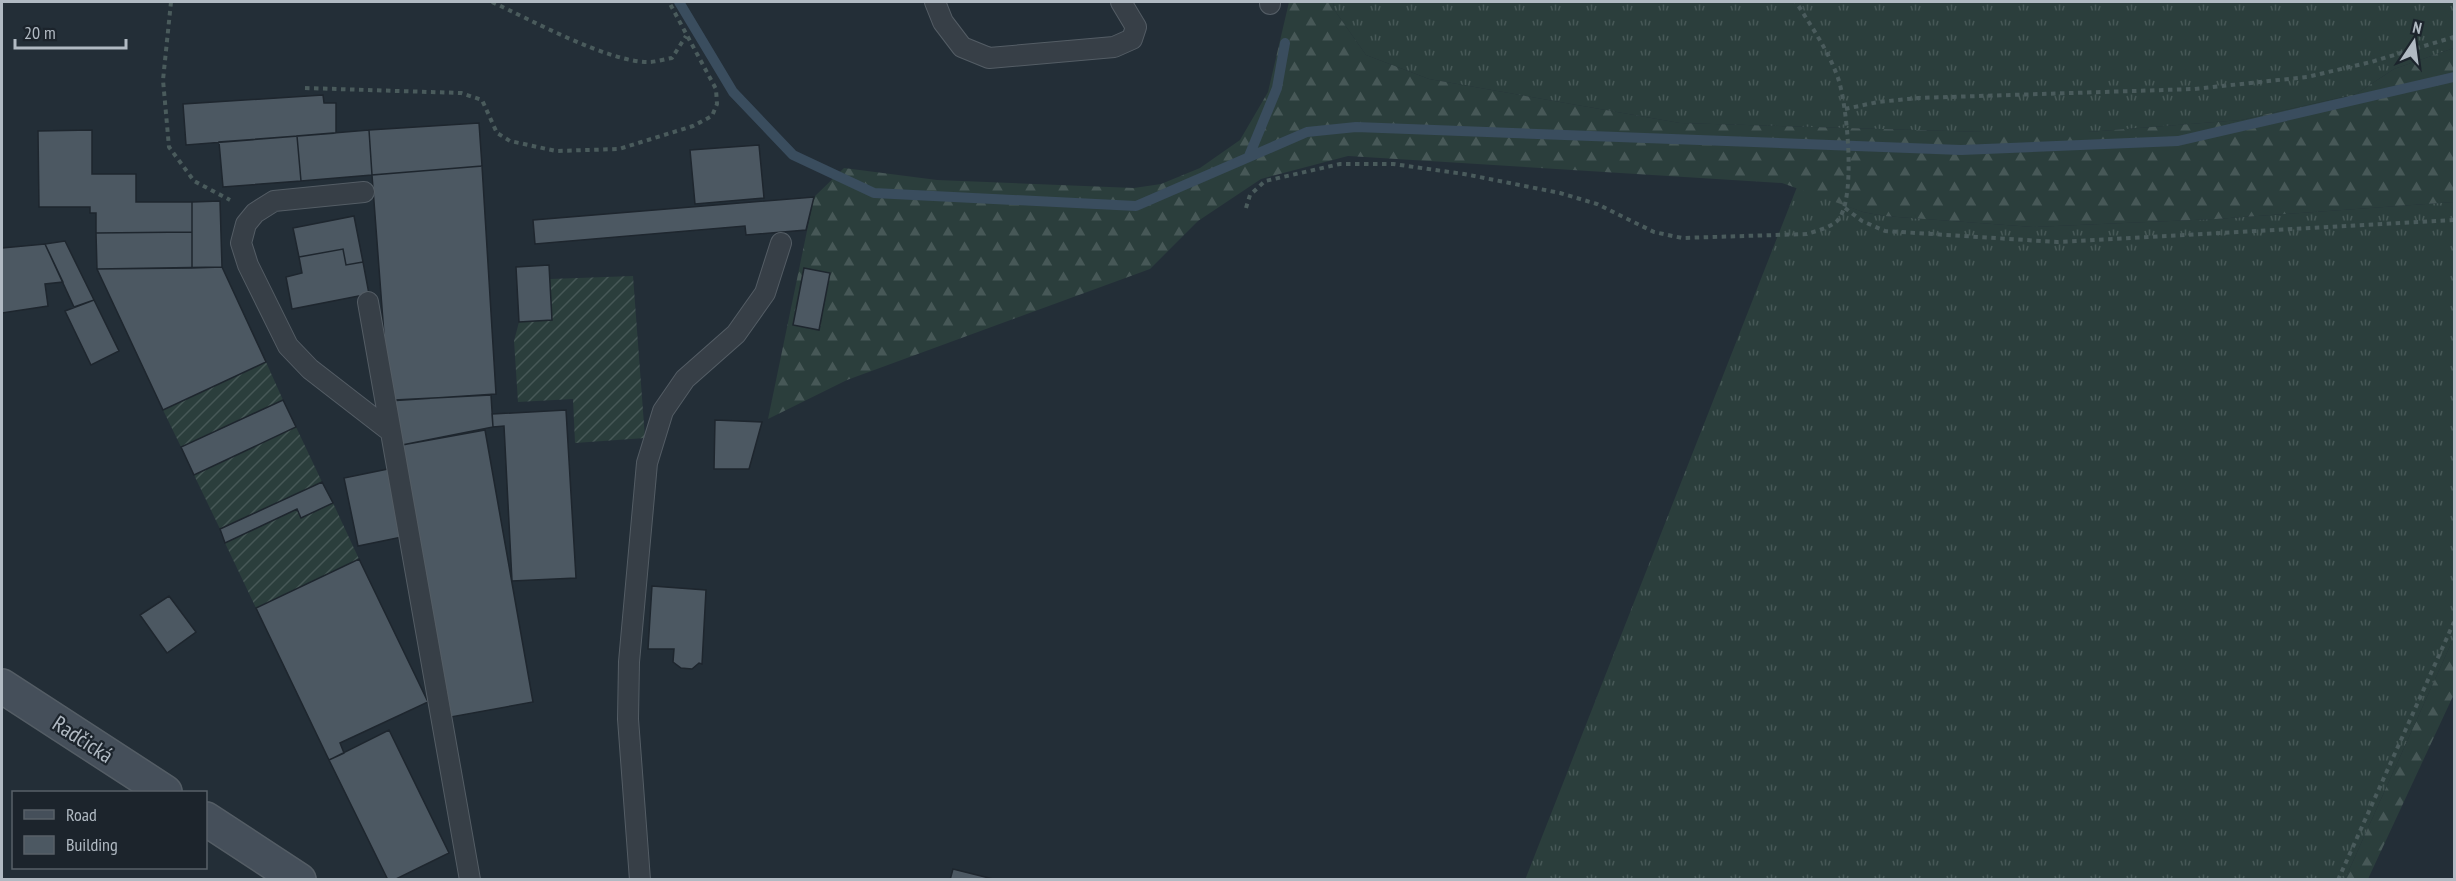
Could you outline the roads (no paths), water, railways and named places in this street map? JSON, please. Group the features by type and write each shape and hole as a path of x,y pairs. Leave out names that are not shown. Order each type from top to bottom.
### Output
{"street":[{"name":"Radčická","path":"2,686 163,791"},
{"path":"207,820 299,879"}],"lane":[{"path":"935,2 943,22 962,47 989,58 1114,47 1132,39 1136,27 1121,2"},
{"path":"364,192 274,201 255,213 246,224 241,243 248,265 288,346 310,369 390,431"},
{"path":"640,879 628,719 628,685 647,463 663,411 685,379 736,334 765,293 781,243"},
{"path":"368,302 470,879"}],"waterway":[{"path":"679,2 733,92 793,155 874,193 1136,206 1307,132 1356,127 1961,150 2178,141 2454,77"},
{"path":"1249,156 1277,88 1285,43"}]}
